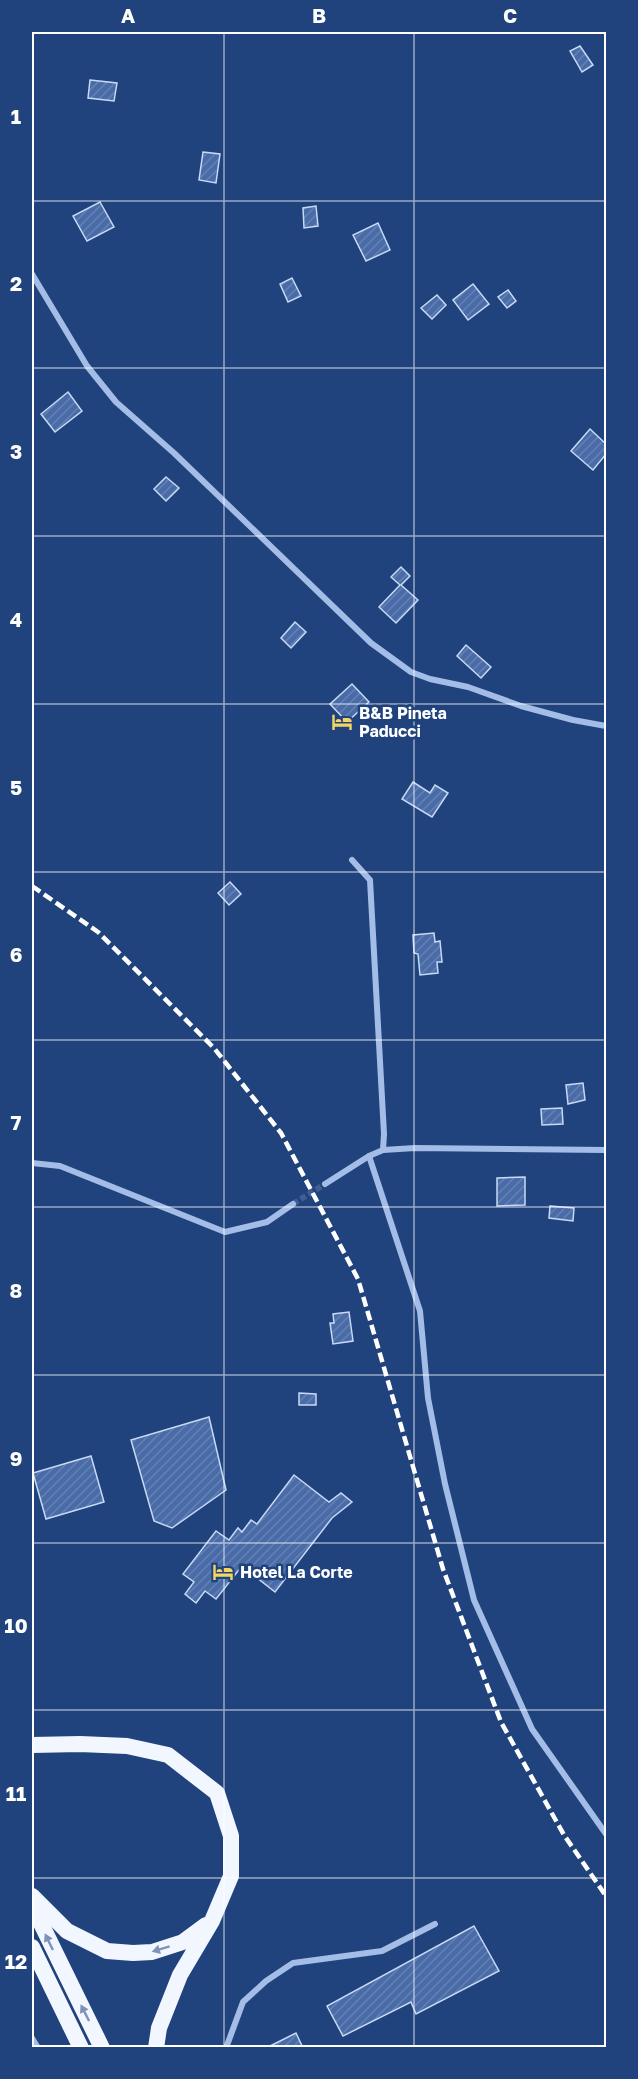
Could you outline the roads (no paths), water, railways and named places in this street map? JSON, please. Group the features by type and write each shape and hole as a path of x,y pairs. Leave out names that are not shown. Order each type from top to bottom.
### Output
{"highway":[{"path":"32,1745 127,1746 168,1755 217,1793 231,1836 231,1875 212,1921 180,1975 159,2028 156,2048"},
{"path":"32,1896 67,1931 107,1951 152,1952 183,1942 212,1921"},
{"path":"32,1905 102,2048"},
{"path":"32,1947 81,2048"}],"street":[{"path":"32,274 87,366 116,402 174,453 371,643 411,672 430,679 468,687 542,712 606,726"},
{"path":"352,861 370,880 383,1150"},
{"path":"325,1184 369,1156 383,1150 414,1148 606,1150"},
{"path":"369,1156 420,1311 428,1398 445,1484 474,1600 532,1729 606,1834"},
{"path":"32,1163 60,1166 225,1232 267,1222 293,1204"},
{"path":"226,2048 243,2002 266,1981 293,1964 382,1951 435,1924"},
{"path":"32,2038 38,2048"}],"tunnel":[{"path":"293,1204 325,1184"}],"railway":[{"path":"32,886 98,932 214,1048 281,1133 358,1279 443,1569 501,1722 564,1835 606,1896"}],"place":[{"name":"B&B Pineta Paducci","path":"342,722"},
{"name":"Hotel La Corte","path":"223,1572"}]}
